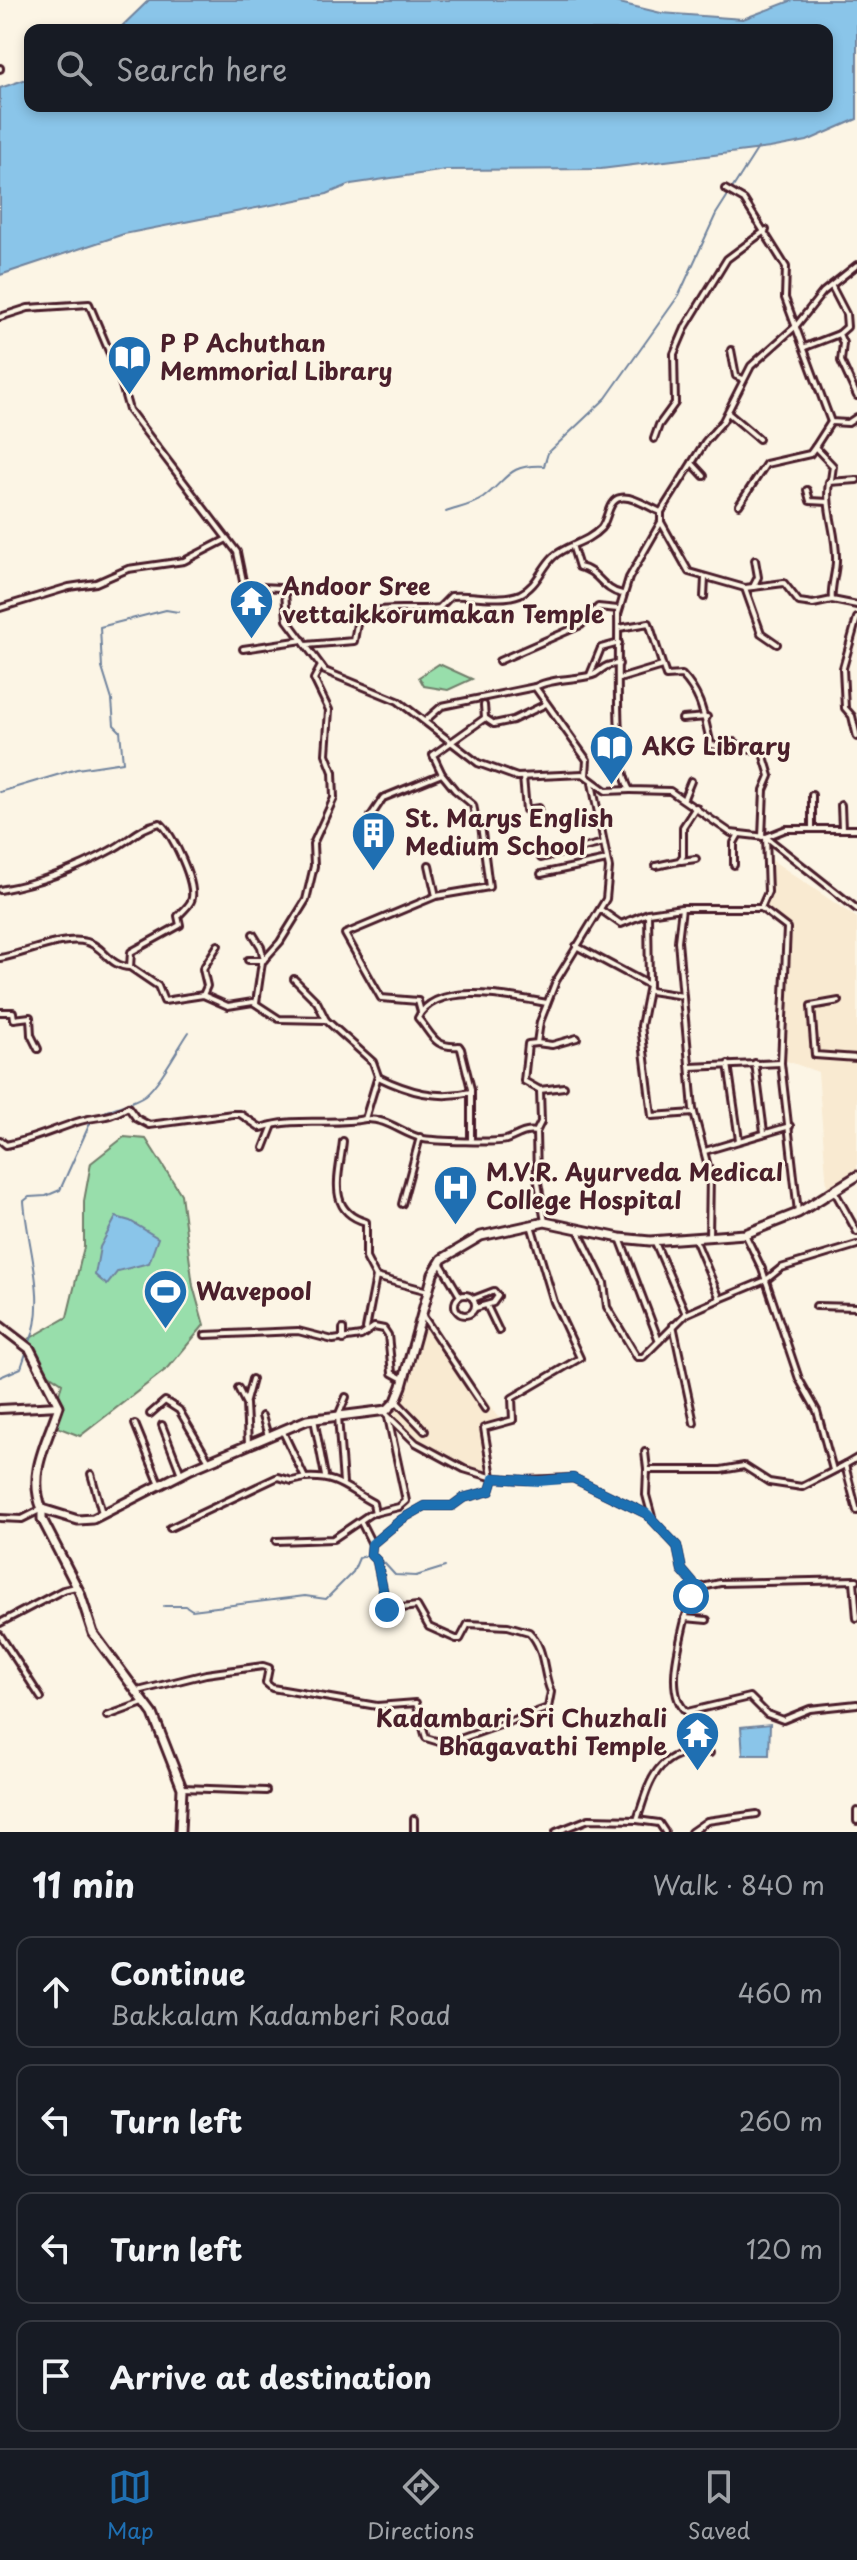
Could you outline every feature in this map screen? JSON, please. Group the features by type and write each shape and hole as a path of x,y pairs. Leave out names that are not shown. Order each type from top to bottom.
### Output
{"main road":[{"path":"42,1509 78,1520 103,1515 181,1474 282,1430 314,1419 385,1413 396,1401 428,1291 440,1262 453,1250 481,1236 545,1222 620,1238 695,1239 745,1234 798,1213 857,1176"},
{"path":"0,1326 30,1349 59,1406 39,1458 36,1490 46,1529 77,1587 93,1633 145,1702 182,1788 180,1832"}],"street":[{"path":"728,191 744,200 766,230 786,267 785,298 831,422"},
{"path":"654,439 659,425 675,403 674,354 686,326 727,259 766,230"},
{"path":"630,790 622,775 619,746 618,609 622,594 661,522 661,512 728,413 743,379 760,354 796,326 832,286 857,265"},
{"path":"805,347 839,334 847,327 848,319 832,286"},
{"path":"0,317 28,308 89,304 129,410 237,552 244,586 285,591 287,620 331,675 398,701 478,763 523,777 559,773 586,775"},
{"path":"839,334 844,348 841,361 857,396"},
{"path":"731,350 736,376 743,379"},
{"path":"728,413 759,439"},
{"path":"831,422 848,423 857,417"},
{"path":"739,505 766,464 810,454 831,422"},
{"path":"815,447 833,466 828,502 828,517 836,546 832,600"},
{"path":"692,463 704,476"},
{"path":"831,480 857,480"},
{"path":"807,490 810,501 828,502"},
{"path":"243,649 304,642 354,641 358,618 366,614 405,606 439,608 451,596 515,595 527,589 553,557 601,528 614,501 619,498 628,498 661,512"},
{"path":"661,522 689,572 745,588 784,583 799,602 813,604 832,600 857,605"},
{"path":"0,608 69,587 96,583 128,569 184,561 227,539"},
{"path":"573,547 579,567 591,570 609,589 622,594"},
{"path":"753,587 758,577 755,560"},
{"path":"704,597 705,578"},
{"path":"745,588 761,633 777,644"},
{"path":"499,661 581,625 598,607 618,609"},
{"path":"857,618 843,668 845,708 852,716 857,737"},
{"path":"618,628 649,623 666,676 679,674 695,690 707,717 711,745 725,747 734,742 746,749 762,750 770,776 764,785 768,892 761,908"},
{"path":"590,675 601,648 619,643"},
{"path":"850,643 857,644"},
{"path":"425,720 442,706 535,687 552,679 590,675 606,665 619,664"},
{"path":"248,960 264,960 280,942 306,900 314,866 311,851 334,798 333,772 326,754 329,710 314,679 321,666"},
{"path":"619,679 662,666"},
{"path":"535,687 587,760 586,775 592,783 606,791 670,791 731,833 764,837 786,829 857,829"},
{"path":"485,718 494,724 504,722 546,704"},
{"path":"484,705 485,718"},
{"path":"682,719 707,717"},
{"path":"421,1012 418,1001 381,998 345,934 436,896 489,887 481,825 476,820 473,805 442,774 433,755 485,718"},
{"path":"377,835 371,816 383,798 442,774"},
{"path":"523,777 526,810 539,808"},
{"path":"684,798 691,781"},
{"path":"537,1043 547,1003 576,946 601,910 609,882 592,783"},
{"path":"812,795 812,829"},
{"path":"841,805 842,829"},
{"path":"679,861 683,856 683,827 696,807"},
{"path":"0,890 32,879 50,879 109,852 139,830 164,825 188,873 191,902 178,916 180,925 131,952 130,967"},
{"path":"734,865 734,843 739,834"},
{"path":"764,837 857,909"},
{"path":"541,858 604,843"},
{"path":"656,866 696,859"},
{"path":"541,874 607,860"},
{"path":"429,865 436,896"},
{"path":"682,908 678,941 694,1113 712,1191 709,1237"},
{"path":"601,910 621,924 648,913 682,908 761,908 787,928 781,1063 798,1213"},
{"path":"648,913 649,988 641,1026 652,1116 694,1113"},
{"path":"253,934 264,960 256,1003"},
{"path":"0,958 77,940 98,948 114,964 130,967 151,978 164,1001 203,995 228,1006 256,1003 279,1019 326,1020 337,1026 373,1062 378,1077 363,1116 365,1119"},
{"path":"203,995 207,986 203,969 218,945"},
{"path":"576,946 649,988 684,996"},
{"path":"294,979 317,1002 326,1020"},
{"path":"471,1139 471,1092 461,1049 459,1046 442,1047 435,1042 418,1018 421,1012 434,999 489,993 547,1003"},
{"path":"839,1001 811,1006 815,1055 857,1058"},
{"path":"0,1012 13,1012 14,1019 30,1017 31,1035 38,1049"},
{"path":"564,1087 540,1090 524,1081 526,1050 528,1044 552,1045 577,1038"},
{"path":"755,1063 764,1132"},
{"path":"690,1067 781,1063"},
{"path":"728,1064 739,1140"},
{"path":"378,1077 421,1095 448,1096 471,1092"},
{"path":"540,1090 541,1122 536,1132 537,1177 545,1222"},
{"path":"0,1140 6,1145 35,1138 82,1120 108,1119 128,1107 136,1118 149,1125 240,1114 261,1128 311,1119 349,1124 365,1119 391,1123 420,1137 490,1142 507,1140 526,1130 536,1132"},
{"path":"264,1148 273,1125"},
{"path":"705,1151 790,1126"},
{"path":"402,1204 420,1137"},
{"path":"205,1335 298,1331 343,1340 361,1336 366,1329 376,1277 366,1258 366,1222 351,1218 339,1203 335,1185 343,1141"},
{"path":"834,1190 857,1232"},
{"path":"138,1691 214,1672 263,1666 269,1668 266,1683 272,1688 377,1706 416,1703 426,1738 446,1744 548,1708 551,1692 545,1681 542,1653 529,1632 508,1626 468,1624 460,1639 456,1639 429,1627 417,1606 387,1610 377,1561 370,1553 372,1544 408,1515 425,1506 452,1506 463,1498 490,1491 493,1478 484,1428 513,1420 512,1398 580,1358 554,1302 531,1225"},
{"path":"578,1230 604,1283 607,1307 632,1354 643,1357 686,1314 766,1280 781,1268 857,1245"},
{"path":"745,1234 766,1280 799,1379 817,1411 833,1470"},
{"path":"620,1238 659,1341"},
{"path":"695,1239 720,1299"},
{"path":"654,1240 686,1314"},
{"path":"440,1262 460,1296 473,1299 490,1292 497,1293 497,1299 487,1306 475,1308 467,1315 458,1311 456,1302 460,1296"},
{"path":"376,1277 428,1291"},
{"path":"473,1299 475,1308"},
{"path":"487,1306 499,1331"},
{"path":"816,1306 857,1307"},
{"path":"423,1316 485,1409"},
{"path":"673,1325 694,1423"},
{"path":"343,1329 343,1340"},
{"path":"366,1329 384,1329 388,1335 392,1373 403,1379"},
{"path":"248,1444 246,1404 252,1379"},
{"path":"238,1388 246,1404"},
{"path":"343,1483 338,1416 346,1397"},
{"path":"150,1414 165,1401 179,1410 209,1461"},
{"path":"396,1401 425,1431"},
{"path":"0,1409 59,1406"},
{"path":"385,1413 428,1452 464,1469 493,1478 539,1481 573,1478 640,1510 653,1520 677,1546 682,1570 691,1577 693,1589 673,1679 682,1708 692,1712 719,1702 750,1697 767,1714 783,1720 810,1709 857,1704"},
{"path":"385,1413 408,1515"},
{"path":"262,1416 268,1436"},
{"path":"314,1419 325,1477"},
{"path":"135,1424 160,1485"},
{"path":"162,1425 181,1474"},
{"path":"282,1430 305,1478"},
{"path":"645,1452 646,1495 653,1520"},
{"path":"647,1470 721,1470 744,1466 769,1482 802,1487 857,1458"},
{"path":"845,1465 857,1511"},
{"path":"91,1474 103,1515"},
{"path":"170,1528 278,1477 292,1481 325,1477 343,1483 373,1503 375,1513"},
{"path":"276,1541 322,1542 375,1513 399,1507 406,1501"},
{"path":"0,1518 22,1519 42,1509"},
{"path":"361,1522 372,1544"},
{"path":"693,1589 720,1583 855,1581 857,1618"},
{"path":"0,1623 63,1590 77,1587"},
{"path":"685,1618 707,1620"},
{"path":"0,1635 41,1698"},
{"path":"107,1716 145,1702"},
{"path":"692,1712 695,1750"},
{"path":"637,1820 649,1783 659,1768 675,1754 695,1750 710,1753"},
{"path":"182,1788 266,1791"},
{"path":"857,1811 857,1821"},
{"path":"691,1832 707,1821 757,1814"},
{"path":"414,1819 414,1832"},
{"path":"556,1832 589,1819 659,1823 665,1832"}],"shaded area":[{"path":"766,856 857,918 857,1170 827,1188 818,1072 784,1060 790,927 762,908 772,896"},
{"path":"427,1318 501,1421 479,1427 490,1474 476,1472 443,1456 411,1435 394,1414 422,1325"}],"green space":[{"path":"439,664 472,679 448,690 424,686 419,677"},
{"path":"124,1137 146,1139 181,1194 193,1286 204,1325 169,1367 80,1436 57,1427 63,1406 58,1398 62,1383 46,1372 27,1340 67,1317 84,1247 84,1201 91,1163"}],"water":[{"path":"149,0 607,0 661,13 743,19 793,0 857,0 857,119 807,141 770,148 601,169 446,170 351,184 327,194 124,234 0,275 0,88 24,80 24,112 833,112 833,24 124,24"},
{"path":"116,1217 130,1221 158,1238 149,1263 118,1271 107,1285 95,1275 100,1247"},
{"path":"770,1724 769,1755 743,1755 741,1727"}],"waterway":[{"path":"446,512 479,500 515,470 544,466 548,453 606,398 679,295 716,214 758,148"},
{"path":"0,792 77,769 123,762 120,731 114,725 112,700 102,668 100,627 166,610 178,612"},
{"path":"97,1116 134,1101 151,1090 189,1032"},
{"path":"30,1342 35,1325 37,1290 24,1201 60,1190 91,1121"},
{"path":"0,1377 21,1368 27,1350"},
{"path":"164,1606 186,1606 192,1610 305,1596 326,1599 353,1572 359,1558 375,1553 395,1575 416,1576 445,1567"}],"place":[{"name":"P P Achuthan Memmorial Library","path":"129,397"},
{"name":"Andoor Sree vettaikkorumakan Temple","path":"251,640"},
{"name":"AKG Library","path":"611,786"},
{"name":"St. Marys English Medium School","path":"374,872"},
{"name":"M.V.R. Ayurveda Medical College Hospital","path":"455,1226"},
{"name":"Wavepool","path":"165,1331"},
{"name":"Kadambari Sri Chuzhali Bhagavathi Temple","path":"698,1772"}],"route":[{"path":"387,1610 377,1561 371,1555 372,1544 402,1519 425,1506 452,1506 463,1498 490,1491 494,1478 539,1481 573,1478 647,1514 677,1546 682,1570 693,1583 691,1596"}]}
